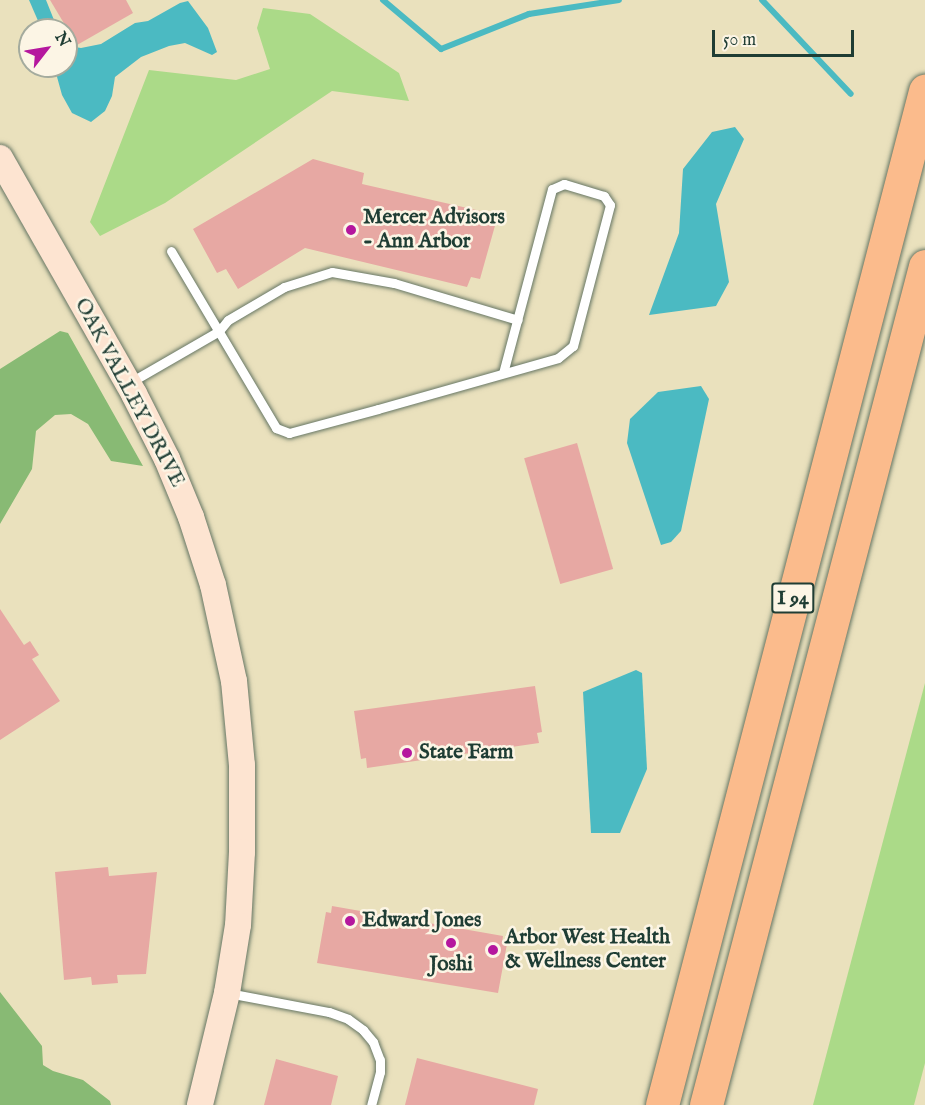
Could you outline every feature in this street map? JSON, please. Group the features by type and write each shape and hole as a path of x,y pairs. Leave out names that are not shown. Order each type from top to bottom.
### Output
{"highway":[{"name":"I 94","path":"662,1105 925,91"},
{"name":"I 94","path":"706,1105 925,266"}],"street":[{"name":"OAK VALLEY DRIVE","path":"0,158 128,384 167,459 191,517 213,585 234,681 242,765 242,852 238,925 227,993 200,1105"}],"lane":[{"path":"171,251 276,428 289,433 558,358 573,346 610,205 604,195 564,184 552,189 503,373"},
{"path":"128,384 219,331 228,320 284,287 332,272 394,283 518,320"},
{"path":"227,993 329,1012 348,1019 363,1030 373,1042 380,1060 380,1072 371,1105"}],"green space":[{"path":"263,8 310,14 399,73 409,101 332,91 165,203 100,236 90,222 149,70 236,80 270,69 257,28"},
{"path":"60,331 68,333 143,466 111,461 88,424 71,414 55,415 36,431 32,469 0,524 0,369"},
{"path":"925,683 925,1063 914,1105 813,1105"},
{"path":"0,992 42,1046 43,1065 53,1071 83,1080 110,1101 111,1105 0,1105"}],"water":[{"path":"29,0 46,0 53,18 37,18"},
{"path":"188,1 208,28 217,52 212,55 185,43 169,46 141,57 115,77 112,96 105,111 91,122 72,113 62,95 57,78 78,78 78,48 101,44 135,23 148,21"},
{"path":"735,127 744,139 716,204 729,282 716,306 649,315 679,233 683,169 712,132"},
{"path":"701,386 709,399 681,531 671,542 661,545 627,443 630,419 658,392"},
{"path":"636,670 642,673 647,769 620,833 591,833 583,692"}],"building":[{"path":"50,0 126,0 133,13 78,44 78,18 61,18"},
{"path":"313,159 364,173 362,184 498,215 480,279 471,277 467,287 305,248 238,289 226,269 217,273 193,229"},
{"path":"577,443 613,569 560,584 524,458"},
{"path":"0,609 24,645 30,641 39,655 32,659 60,701 0,740"},
{"path":"535,686 542,732 537,733 539,743 367,768 366,758 361,759 354,711"},
{"path":"108,867 109,876 157,872 146,974 117,975 118,983 92,985 91,977 64,980 55,872"},
{"path":"332,906 503,936 502,943 507,944 498,993 317,963 326,912 331,913"},
{"path":"417,1058 538,1089 534,1105 405,1105"},
{"path":"276,1059 338,1076 331,1105 264,1105"}],"waterway":[{"path":"383,0 441,49 529,14 619,0"},
{"path":"762,0 851,94"}],"place":[{"name":"Mercer Advisors - Ann Arbor","path":"351,230"},
{"name":"State Farm","path":"407,753"},
{"name":"Edward Jones","path":"350,921"},
{"name":"Joshi","path":"451,943"},
{"name":"Arbor West Health & Wellness Center","path":"493,950"}]}
